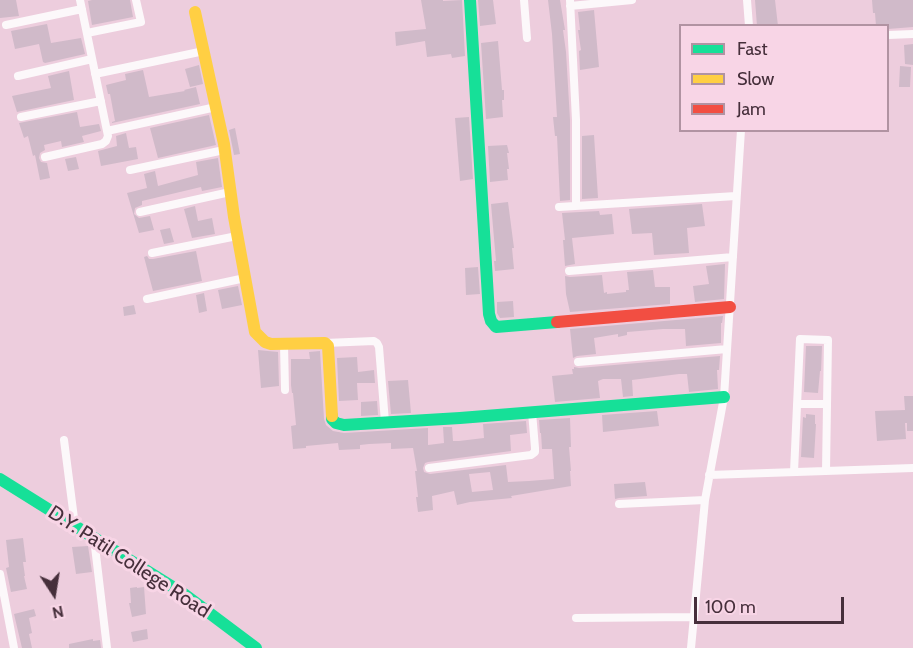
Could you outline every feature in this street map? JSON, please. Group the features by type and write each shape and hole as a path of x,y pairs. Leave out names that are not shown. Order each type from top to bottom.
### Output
{"street":[{"path":"87,33 141,22 136,0"},
{"path":"470,0 489,314 496,327 730,307"},
{"path":"524,0 527,38"},
{"path":"576,206 576,120 570,3 632,0"},
{"path":"747,0 749,24"},
{"path":"6,25 81,4 108,136 102,144 45,157"},
{"path":"195,12 216,106 255,332 265,342 271,344 374,341 377,343 385,422"},
{"path":"889,35 913,34"},
{"path":"95,74 204,51"},
{"path":"18,76 92,59"},
{"path":"21,117 101,101"},
{"path":"107,131 216,106"},
{"path":"691,648 705,500 724,396 741,132"},
{"path":"130,170 224,150"},
{"path":"140,212 230,192"},
{"path":"559,207 736,196"},
{"path":"152,253 237,236"},
{"path":"569,271 733,257"},
{"path":"147,299 245,278"},
{"path":"794,472 800,339 828,340 826,471"},
{"path":"325,343 329,352 332,419 344,425 724,396"},
{"path":"284,344 285,390"},
{"path":"578,362 727,349"},
{"path":"797,404 827,404"},
{"path":"429,468 531,455 536,448 532,412"},
{"path":"64,440 75,526"},
{"path":"709,475 913,468"},
{"name":"D.Y. Patil College Road","path":"0,479 183,594 256,648"},
{"path":"619,504 705,500"},
{"path":"94,538 107,648"},
{"path":"0,574 14,648"},
{"path":"576,618 694,617"}],"building":[{"path":"0,0 16,0 19,16 0,18"},
{"path":"130,0 133,17 92,25 88,1"},
{"path":"421,0 462,0 465,56 452,58 451,54 427,57 425,41 396,46 395,32 426,29"},
{"path":"478,0 493,0 496,24 480,26"},
{"path":"548,0 560,0 565,30 563,30 570,120 570,200 560,201 557,136 555,136 553,117 557,117"},
{"path":"755,0 775,0 778,24 757,24"},
{"path":"872,0 913,0 913,27 889,29 889,24 876,24 875,13 873,13"},
{"path":"594,10 599,67 580,70 578,12"},
{"path":"47,24 51,43 81,38 85,54 45,63 39,44 15,49 11,31"},
{"path":"498,41 502,90 504,90 503,117 486,119 481,43"},
{"path":"913,44 913,65 905,64 904,45"},
{"path":"199,65 203,84 190,87 185,69"},
{"path":"900,66 911,67 910,87 899,87"},
{"path":"143,70 149,97 196,87 200,104 112,123 115,121 106,85 126,80 125,74"},
{"path":"69,71 74,100 17,112 12,96 51,88 48,76"},
{"path":"77,112 80,127 99,124 101,131 82,136 84,142 62,147 61,141 44,145 45,150 40,153 39,158 41,162 47,163 50,178 40,180 28,136 24,138 19,123"},
{"path":"209,115 216,145 158,158 150,128"},
{"path":"469,117 473,179 460,181 455,118"},
{"path":"235,128 240,154 234,155 229,130"},
{"path":"126,133 129,148 136,147 138,159 101,166 98,151 117,146 116,136"},
{"path":"594,135 598,198 582,199 582,136"},
{"path":"507,145 508,180 490,182 488,146"},
{"path":"76,157 79,169 68,171 65,159"},
{"path":"218,158 222,187 202,191 201,187 142,201 142,205 135,208 134,214 139,218 150,216 154,230 139,233 127,193 147,188 144,174 155,171 158,186 198,175 196,162"},
{"path":"508,202 514,248 512,248 514,269 495,271 491,204"},
{"path":"702,204 705,226 687,228 689,253 654,255 652,233 632,234 629,209"},
{"path":"195,206 198,221 212,218 215,234 192,238 184,209"},
{"path":"599,211 600,215 612,214 614,234 572,238 575,264 565,266 562,213"},
{"path":"170,228 174,242 164,244 160,230"},
{"path":"196,251 202,281 153,291 144,257 153,259"},
{"path":"725,264 724,299 695,302 693,286 709,284 706,266"},
{"path":"478,267 480,294 466,295 465,268"},
{"path":"653,270 655,287 670,287 670,304 570,312 565,276 602,275 604,293 607,292 607,294 629,290 627,272"},
{"path":"238,286 242,305 222,309 218,290"},
{"path":"204,293 207,311 199,313 196,295"},
{"path":"513,301 514,317 500,318 497,313 497,302"},
{"path":"134,305 136,314 124,316 123,307"},
{"path":"723,316 721,343 686,346 685,329 627,332 627,335 618,337 618,334 594,338 596,354 573,358 570,329"},
{"path":"806,346 822,346 818,393 804,392"},
{"path":"258,350 278,352 279,386 261,388"},
{"path":"320,351 324,419 326,425 333,431 344,433 428,428 428,445 444,443 443,427 452,427 453,441 459,441 484,438 483,424 526,421 527,433 510,435 511,451 428,462 423,468 424,472 430,474 506,465 508,482 554,479 552,449 542,449 539,420 570,418 571,486 511,496 512,498 457,505 454,491 432,496 433,510 418,512 415,471 417,471 413,448 391,449 391,443 360,445 360,449 339,450 338,443 293,449 291,426 296,425 291,385 291,359 310,359 309,352","holes":["490,472 493,490 472,492 469,474"]},
{"path":"720,356 719,370 717,370 718,389 689,392 687,374 679,374 632,380 633,396 623,397 621,379 603,379 598,381 600,398 555,402 552,376 573,374 574,367"},
{"path":"357,357 358,372 374,370 375,383 357,383 358,400 339,401 337,358"},
{"path":"408,380 411,413 391,414 388,381"},
{"path":"904,396 913,396 913,431 907,431 907,423 905,423 906,439 877,441 875,411 905,410"},
{"path":"377,401 378,415 361,416 361,402"},
{"path":"657,411 659,426 603,432 602,415"},
{"path":"806,414 815,415 814,458 801,457 803,417 806,418"},
{"path":"645,482 647,496 615,499 614,484"},
{"path":"23,538 26,562 23,562 24,576 27,589 11,592 6,568 9,567 6,540"},
{"path":"88,546 92,572 76,574 72,547"},
{"path":"144,587 146,614 132,617 129,603 131,603 130,588"},
{"path":"34,609 36,616 29,618 32,648 22,648 14,614"},
{"path":"147,629 148,639 133,642 131,632"},
{"path":"93,639 93,641 100,640 101,648 69,648 69,644"}],"traffic: fast":[{"path":"470,0 489,314 496,327 557,322"},
{"path":"332,416 336,423 344,425 724,397"},
{"path":"0,479 184,594 256,648"}],"traffic: slow":[{"path":"195,12 224,144 234,217 255,332 265,342 271,344 325,343 328,346 332,416"}],"traffic: jam":[{"path":"557,322 730,307"}]}
